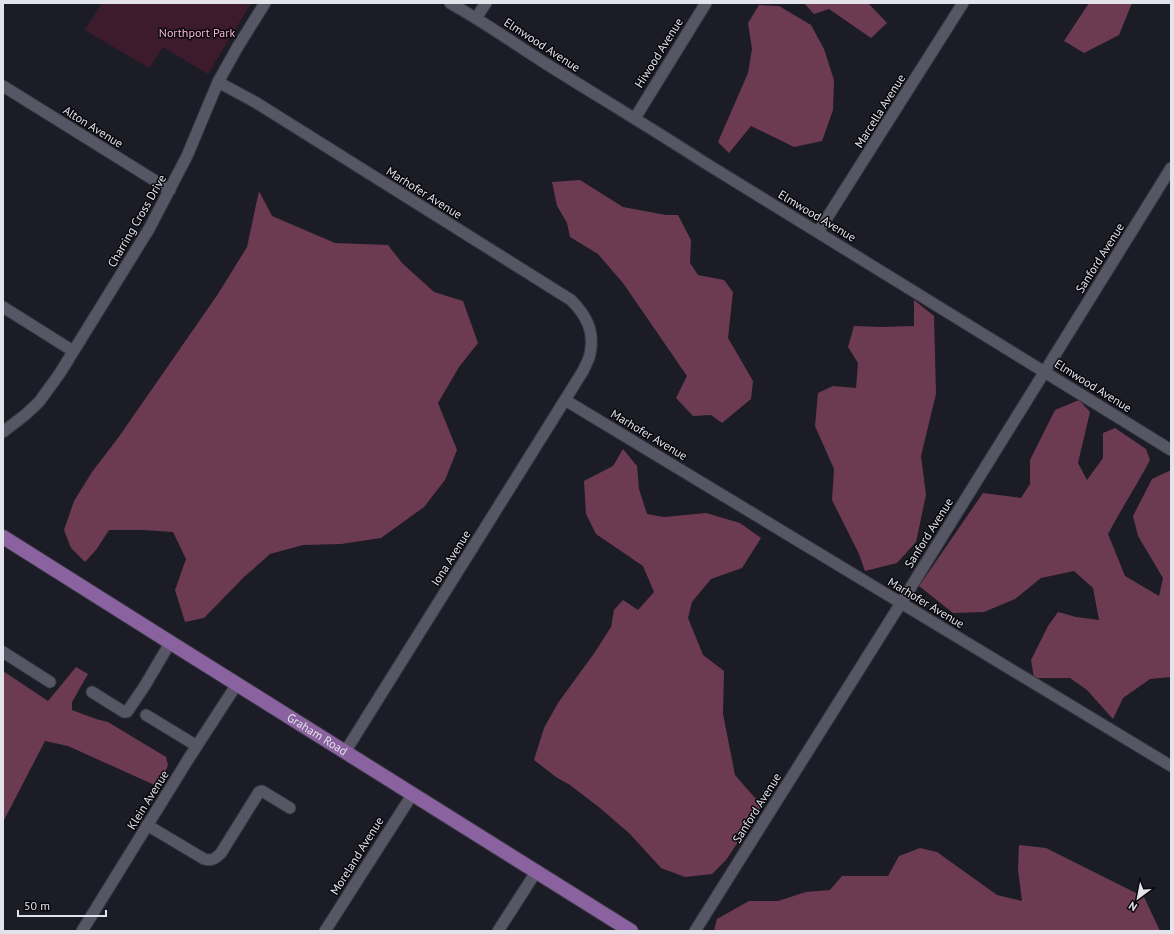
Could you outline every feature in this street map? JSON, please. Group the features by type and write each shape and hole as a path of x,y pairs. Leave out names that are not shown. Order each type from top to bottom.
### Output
{"main road":[{"name":"Graham Road","path":"3,537 631,931"}],"street":[{"name":"Charring Cross Drive","path":"3,432 39,402 60,373 149,229 187,156 218,82 265,3"},
{"name":"Elmwood Avenue","path":"450,3 702,161 1171,450"},
{"path":"476,18 486,3"},
{"name":"Hiwood Avenue","path":"635,118 706,3"},
{"name":"Marcella Avenue","path":"818,232 963,3"},
{"name":"Marhofer Avenue","path":"218,82 255,102 571,300 582,310 588,323 591,340 590,355 583,371 565,400 1171,766"},
{"name":"Alton Avenue","path":"3,86 170,190"},
{"name":"Sanford Avenue","path":"695,931 1171,168"},
{"path":"3,307 73,351"},
{"name":"Iona Avenue","path":"346,752 565,400"},
{"path":"92,692 124,712 128,712 170,643"},
{"path":"3,652 50,682"},
{"name":"Klein Avenue","path":"82,931 196,746 237,684"},
{"path":"146,715 196,746"},
{"path":"148,825 204,859 210,861 221,854 259,792 262,791 290,808"},
{"name":"Moreland Avenue","path":"325,931 412,794"},
{"path":"498,931 536,872"}],"green space":[{"name":"Northport Park","path":"102,3 251,3 208,74 163,47 149,68 85,30"}],"shaded area":[{"path":"804,3 868,3 887,23 871,38 829,9 814,14"},
{"path":"1089,3 1132,3 1119,35 1084,53 1064,41"},
{"path":"759,5 779,6 811,25 824,49 834,80 833,110 822,141 794,147 751,126 729,153 718,142 748,73 752,49 748,23"},
{"path":"580,180 623,207 666,215 678,215 691,240 690,263 698,275 724,280 733,292 728,338 753,381 751,399 722,423 711,415 693,416 676,398 687,376 623,283 598,254 570,237 567,223 557,206 552,182"},
{"path":"259,191 272,216 335,243 388,245 402,263 434,292 463,301 478,343 459,367 438,403 457,450 445,480 424,507 381,538 341,544 303,545 270,554 243,578 204,618 185,622 175,590 186,559 173,532 109,530 96,550 85,562 71,548 64,530 74,501 92,472 118,438 218,294 247,247"},
{"path":"914,300 934,316 936,394 921,456 926,495 916,542 897,563 865,571 859,554 832,500 834,469 815,426 818,393 833,386 856,388 858,363 848,347 854,326 914,326"},
{"path":"1079,400 1090,412 1078,463 1087,480 1103,458 1103,433 1115,428 1146,449 1150,460 1108,534 1125,576 1159,596 1163,578 1138,536 1133,516 1152,479 1171,471 1171,677 1150,679 1123,698 1113,719 1087,690 1070,678 1034,678 1031,660 1048,626 1058,612 1076,617 1099,620 1093,588 1074,571 1041,578 1015,599 984,612 953,613 919,586 983,493 1021,498 1030,484 1030,460 1055,410"},
{"path":"623,449 637,466 639,489 647,514 664,517 706,513 740,523 761,538 742,568 711,579 692,602 688,618 703,655 724,671 723,714 735,775 755,798 765,802 726,860 712,874 685,877 661,868 630,834 600,808 534,760 544,728 558,703 611,627 614,610 623,600 638,610 654,592 643,566 596,534 586,514 584,481 613,466"},
{"path":"76,667 88,674 72,702 72,710 108,722 166,757 168,765 159,787 68,746 45,741 3,822 3,671 48,701"},
{"path":"1019,845 1046,848 1144,897 1160,931 714,931 717,919 749,901 778,901 806,892 830,890 842,876 888,876 899,856 920,848 937,852 997,895 1022,901 1018,870"}]}
